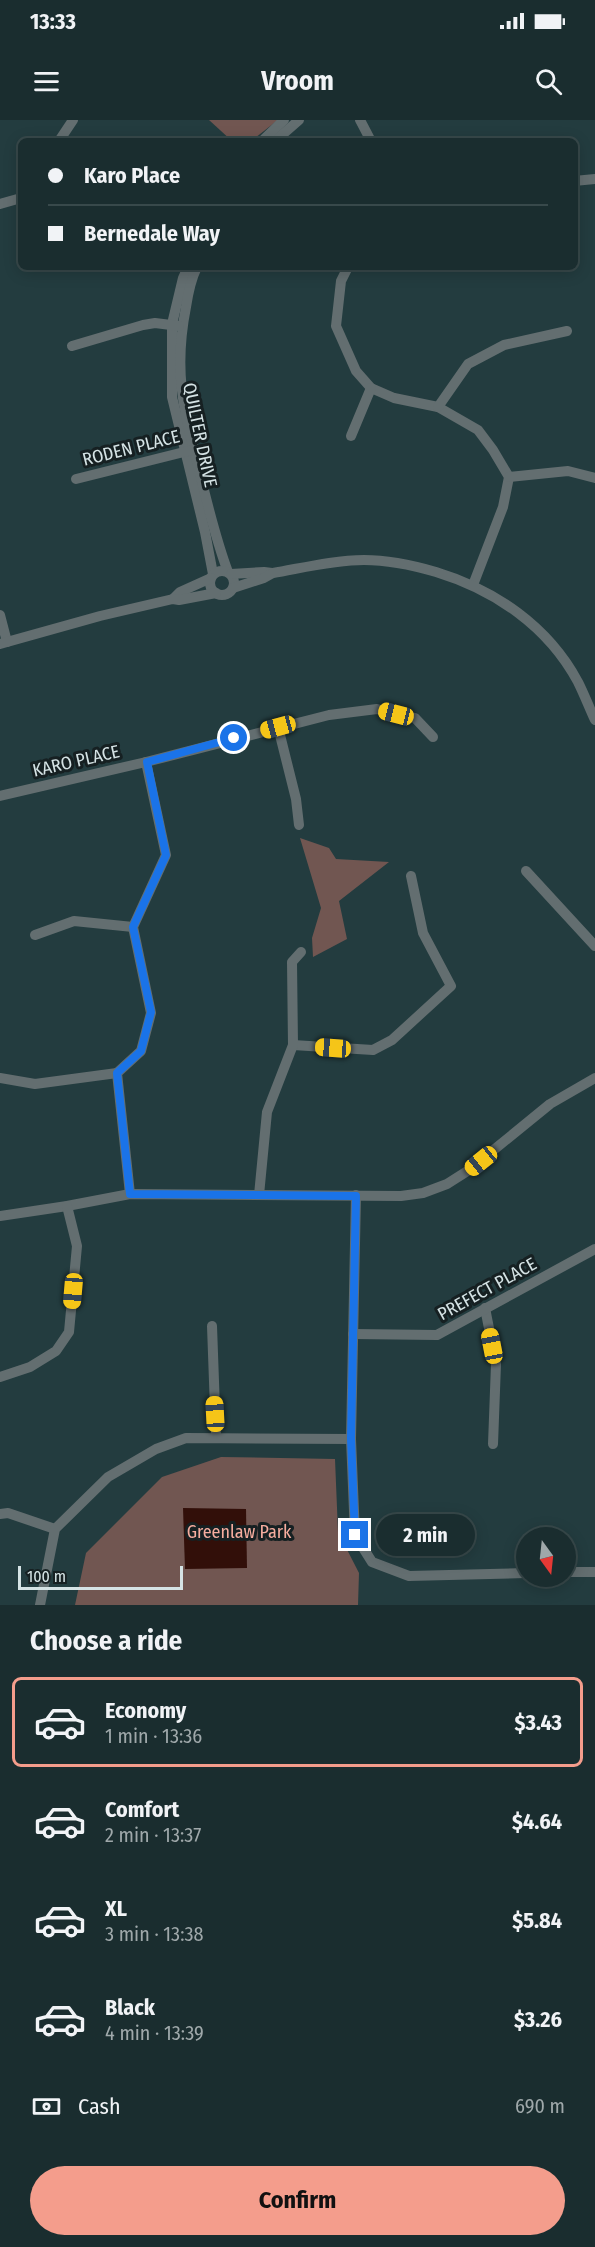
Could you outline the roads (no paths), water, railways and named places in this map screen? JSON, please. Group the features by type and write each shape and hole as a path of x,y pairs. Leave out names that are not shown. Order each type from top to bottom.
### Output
{"street":[{"path":"61,138 73,120"},
{"path":"265,138 284,120"},
{"path":"278,138 299,120"},
{"path":"360,120 369,138"},
{"path":"578,181 595,179"},
{"path":"0,204 18,199"},
{"name":"QUILTER DRIVE","path":"187,270 177,326 180,383 189,451 212,576"},
{"name":"QUILTER DRIVE","path":"177,326 196,270"},
{"path":"346,270 341,281 336,327 356,371 371,388 394,398 438,407 478,430 509,477 503,507 473,585"},
{"path":"72,346 143,325 155,323 177,326"},
{"path":"438,407 468,364 504,345 567,331"},
{"path":"351,435 371,388"},
{"name":"QUILTER DRIVE","path":"189,451 229,573"},
{"name":"RODEN PLACE","path":"75,479 189,451"},
{"path":"509,477 568,471 595,478"},
{"path":"0,615 4,643 173,598 220,571 273,573 362,560 392,561 414,565 473,585 508,604 554,647 578,681 595,720"},
{"path":"173,598 179,600 216,593 227,594 235,582 229,573"},
{"path":"233,588 273,573"},
{"path":"212,576 211,587 216,593"},
{"name":"KARO PLACE","path":"0,796 147,762 329,715 377,709 414,718 433,737"},
{"path":"278,727 296,799 299,825"},
{"path":"0,1078 35,1084 117,1073 141,1051 151,1012 133,927 166,855 147,762"},
{"path":"526,871 595,946"},
{"path":"293,1045 373,1050 392,1040 451,986 423,933 411,876"},
{"path":"35,935 74,921 133,927"},
{"path":"259,1195 267,1112 293,1045 292,962 301,952"},
{"path":"117,1073 130,1194"},
{"path":"0,1216 130,1194 401,1196 423,1193 447,1184 469,1170 550,1104 595,1078"},
{"path":"356,1196 351,1438 355,1535 372,1562 409,1576 516,1573"},
{"path":"0,1377 30,1366 56,1351 69,1332 77,1246 67,1206"},
{"name":"PREFECT PLACE","path":"353,1334 436,1335 595,1249"},
{"path":"485,1308 496,1365 493,1444"},
{"path":"212,1326 216,1437"},
{"path":"40,1605 55,1529 108,1477 156,1449 186,1438 351,1438"},
{"path":"0,1514 8,1513 55,1529"},
{"path":"576,1572 595,1572"}],"park label":[{"name":"Greenlaw Park","path":"239,1532"}]}
